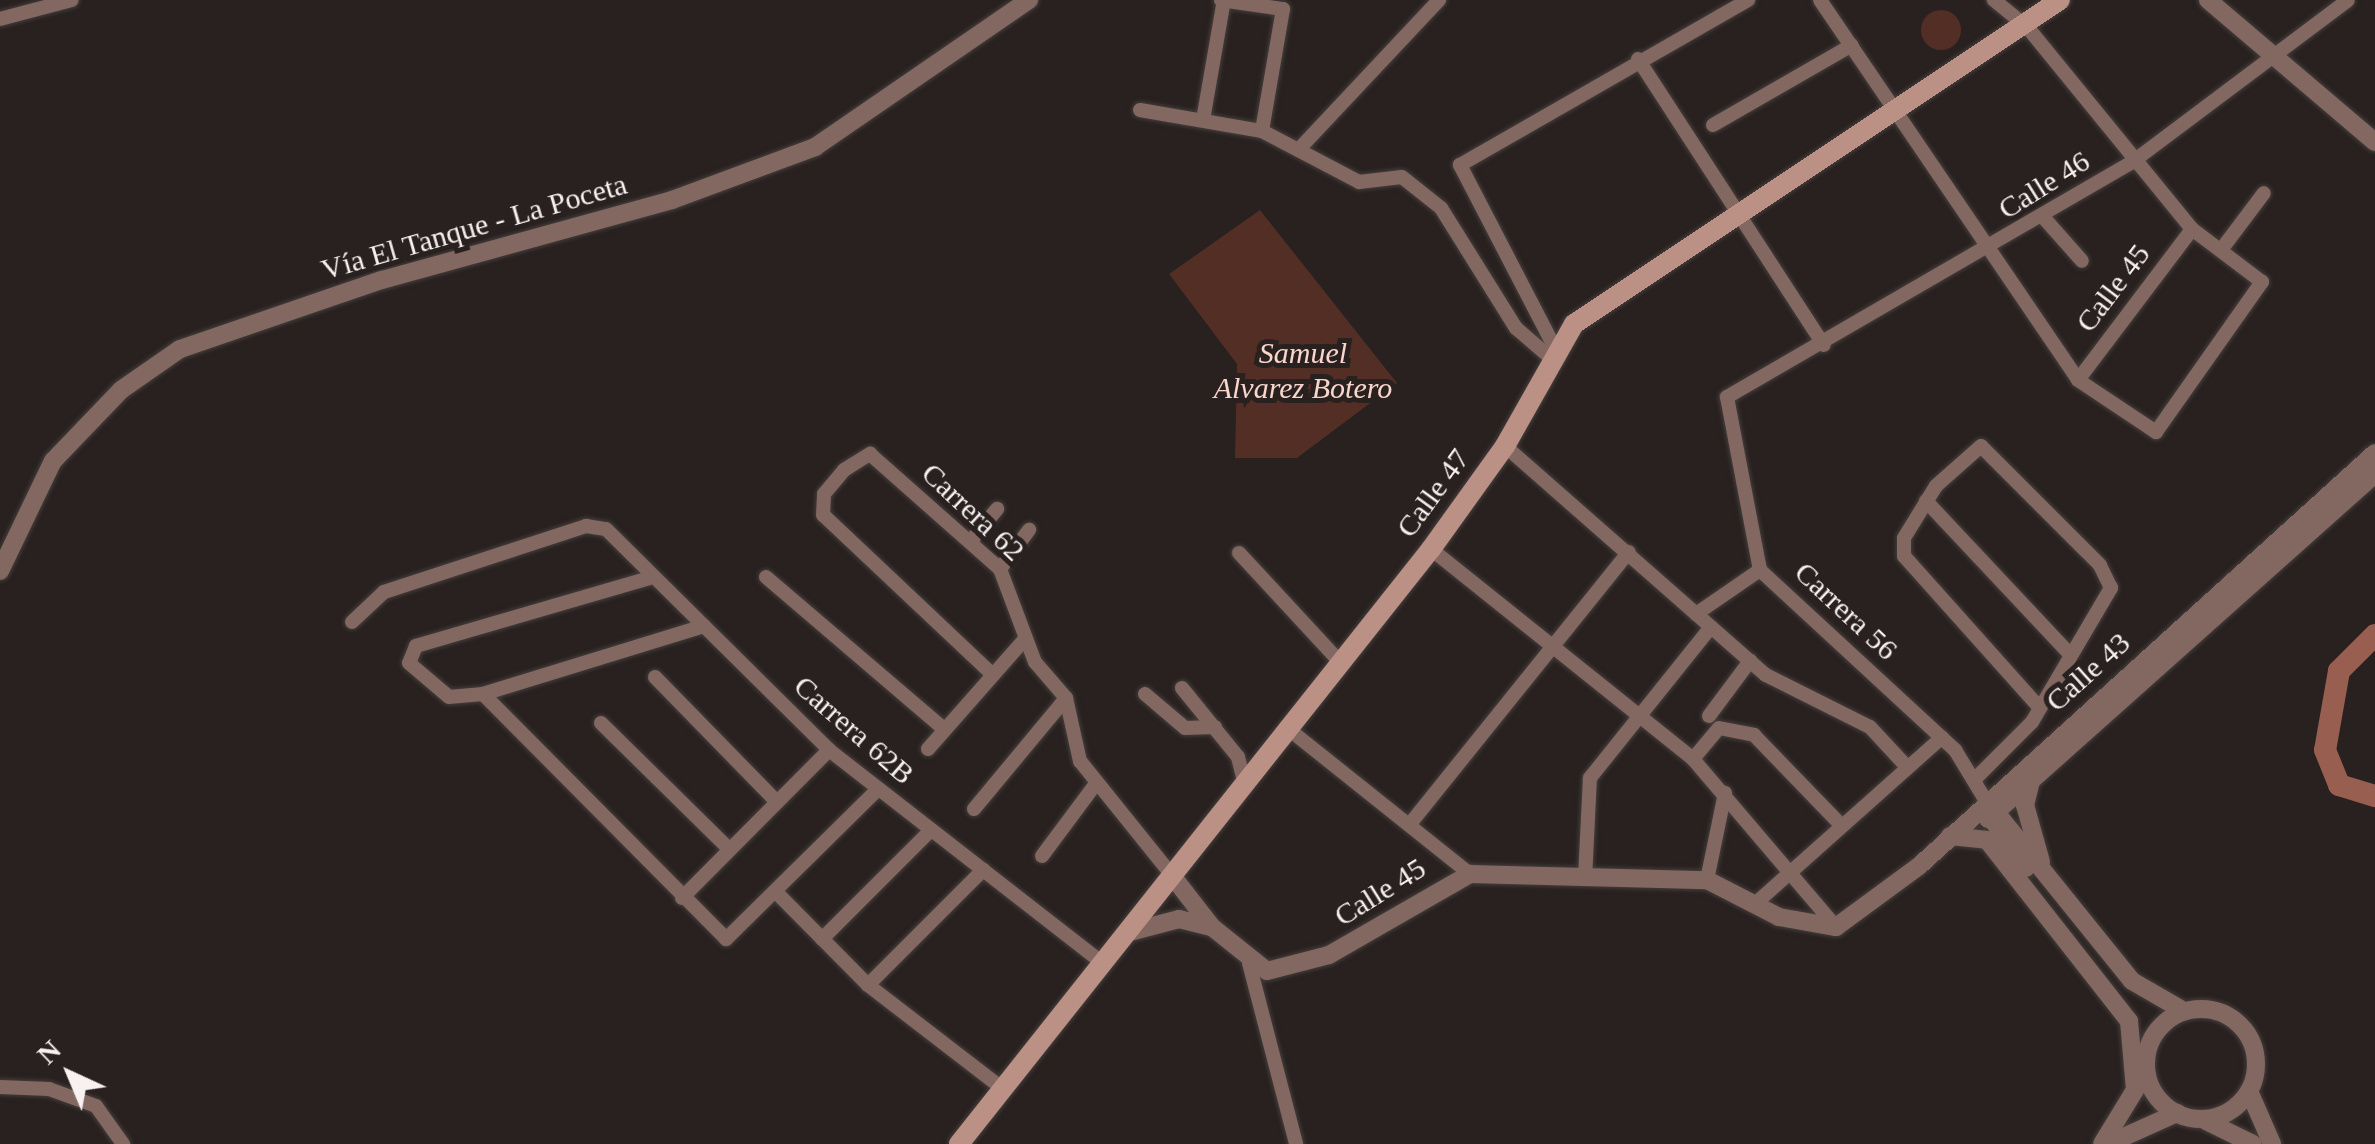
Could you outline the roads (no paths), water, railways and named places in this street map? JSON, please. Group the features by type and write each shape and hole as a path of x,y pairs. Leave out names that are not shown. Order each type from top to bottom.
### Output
{"main road":[{"name":"Calle 47","path":"959,1144 1170,873 1246,767 1286,726 1431,549 1505,446 1554,351 1582,316 2027,27 2060,0"}],"street":[{"path":"0,20 72,0"},
{"name":"Vía El Tanque - La Poceta","path":"0,572 52,461 121,390 180,349 255,319 467,259 789,156 856,126 1030,0"},
{"path":"1203,120 1223,0 1283,9 1262,131"},
{"path":"1302,147 1439,0"},
{"path":"1554,351 1460,165 1748,0"},
{"path":"1820,0 1899,111 2078,380 2143,430 2166,424 2262,282 2192,229 2131,163 2027,27 1994,0"},
{"path":"2208,0 2375,142"},
{"name":"Calle 46","path":"1748,383 1824,345 1992,250 2131,163 2271,52 2348,0"},
{"path":"1713,125 1852,45"},
{"path":"1638,60 1824,345"},
{"path":"1140,110 1262,131 1302,147 1328,173 1358,182 1402,177 1441,208 1534,346 1554,351"},
{"path":"2220,250 2264,193"},
{"path":"2044,218 2082,261"},
{"name":"Calle 45","path":"2078,380 2192,229"},
{"name":"Carrera 56","path":"1748,383 1724,406 1760,570 1942,737 1976,778 1991,811 2131,1006 2148,1050"},
{"path":"1505,446 1750,661 1798,698 1870,727 1907,767"},
{"path":"1976,778 2039,708 2068,652 2109,599 2100,565 2001,460 1980,446 1926,501 1910,524 1904,556 2039,708"},
{"name":"Calle 43","path":"1991,811 2375,453"},
{"name":"Carrera 62","path":"993,675 823,515 824,494 870,454 1000,569 1024,639 1066,698 1095,785 1170,873"},
{"name":"Calle 43","path":"1836,927 1950,836 1991,811 2034,777 2375,474"},
{"path":"1926,501 2068,652"},
{"path":"970,542 997,509"},
{"name":"Carrera 62B","path":"352,622 384,592 586,526 606,529 829,750 1102,962"},
{"path":"1000,569 1029,530"},
{"path":"1431,549 1693,759 1836,927"},
{"path":"1410,824 1629,552"},
{"path":"1239,553 1338,660"},
{"path":"1696,614 1760,570"},
{"path":"653,576 416,646 410,663 450,697 483,694 704,626"},
{"path":"766,578 944,730"},
{"path":"1584,879 1586,789 1710,627"},
{"path":"928,749 1024,639"},
{"path":"1709,716 1750,661"},
{"path":"655,676 777,802"},
{"path":"1182,688 1246,767"},
{"path":"483,694 726,940 877,790"},
{"path":"1145,694 1185,728 1215,727"},
{"path":"974,809 1066,698"},
{"path":"600,723 729,849"},
{"path":"1286,726 1470,874"},
{"path":"1693,759 1711,732 1754,735 1842,825"},
{"path":"1756,903 1942,737"},
{"path":"682,898 829,750"},
{"path":"2034,777 2025,801 2044,872"},
{"path":"1042,856 1095,785"},
{"path":"1707,880 1725,793"},
{"name":"Carrera 56","path":"1991,811 2143,992 2184,1011"},
{"path":"822,939 931,830"},
{"path":"1950,836 1987,840 2128,1021 2135,1090 2105,1144"},
{"path":"868,985 983,870"},
{"path":"1170,873 1212,927 1261,977 1296,1144"},
{"name":"Calle 45","path":"1261,977 1328,955 1470,874 1707,880 1756,903 1836,927"},
{"path":"774,892 868,985 1003,1089"},
{"path":"1123,934 1179,919 1212,927"},
{"path":"2200,1119 2232,1110 2250,1091 2257,1068 2248,1033 2220,1012 2184,1011 2148,1050 2152,1089 2176,1114 2200,1119 2253,1144"},
{"path":"0,1087 96,1106 123,1144"},
{"path":"2250,1091 2272,1144"},
{"path":"2105,1144 2176,1114"}],"waterway":[{"path":"2375,635 2339,671 2325,750 2339,785 2375,796"}],"park label":[{"name":"Samuel Alvarez Botero","path":"1303,370"}]}
